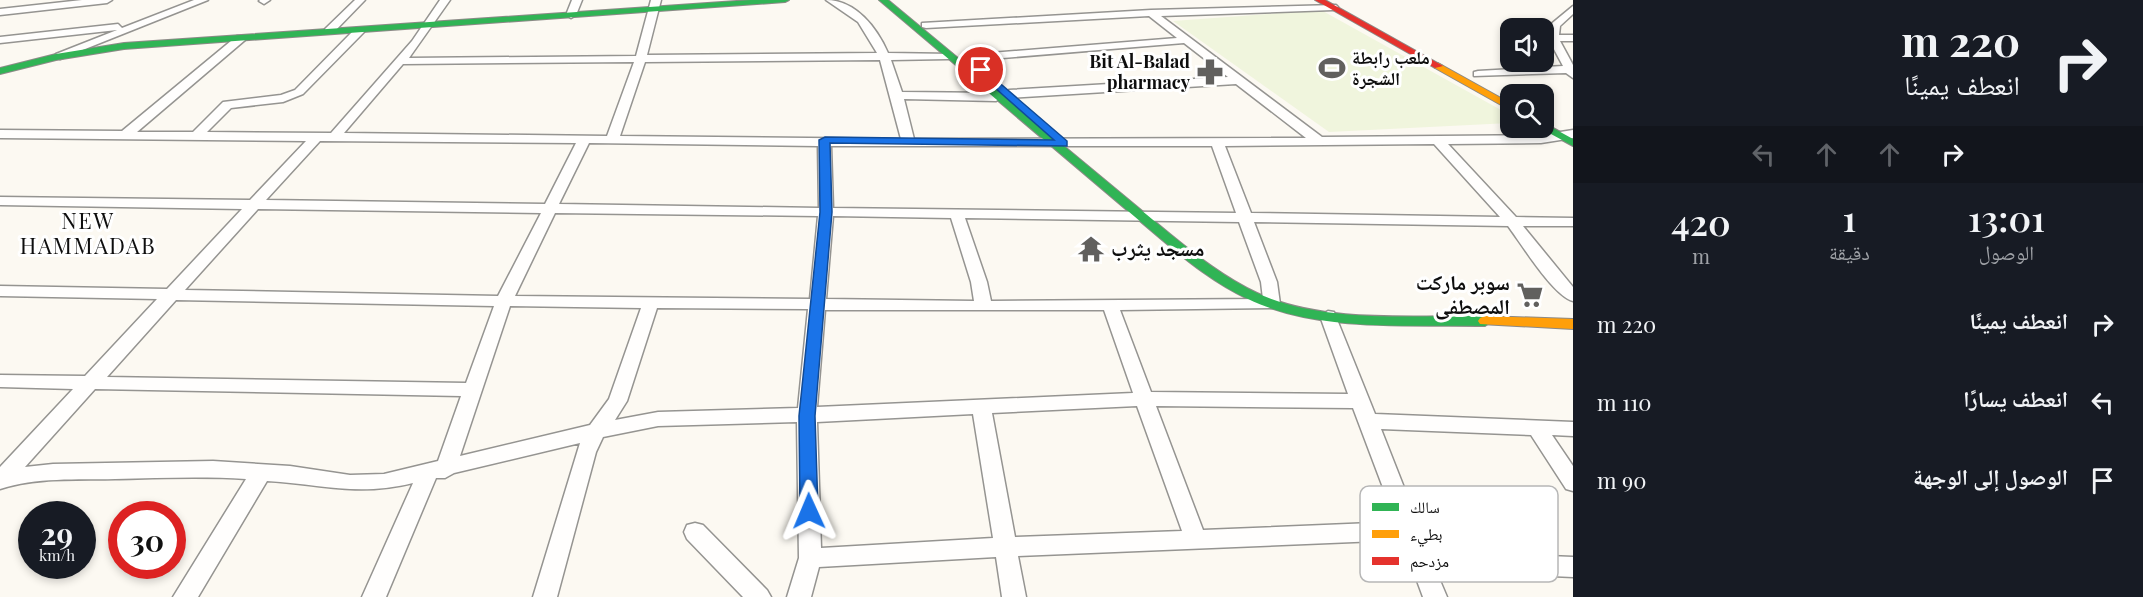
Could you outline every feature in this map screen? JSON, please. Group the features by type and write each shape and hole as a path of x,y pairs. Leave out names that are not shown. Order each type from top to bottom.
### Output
{"street":[{"path":"0,12 107,0"},
{"path":"56,57 203,0"},
{"path":"329,31 360,0"},
{"path":"335,136 401,61 429,25 431,17 446,0"},
{"path":"571,15 577,0"},
{"path":"0,71 56,57 124,46 571,15 654,5 785,0"},
{"path":"831,0 862,20 883,57 908,141"},
{"path":"883,0 948,56 1003,96"},
{"path":"896,0 966,58 1003,96 1082,167 1199,263 1245,291 1272,304"},
{"path":"1174,0 1193,13"},
{"path":"1319,0 1337,4 1500,86"},
{"path":"926,25 1337,4 1500,101"},
{"path":"614,138 641,59 654,5"},
{"path":"1554,32 1555,25 1573,9"},
{"path":"1151,13 1319,141"},
{"path":"0,40 139,25"},
{"path":"196,136 227,105 283,98 299,92 360,30"},
{"path":"126,134 241,38"},
{"path":"1554,38 1573,38"},
{"path":"966,58 1187,40"},
{"path":"1478,74 1572,71 1554,40"},
{"path":"401,61 948,56"},
{"path":"896,95 1003,96 1239,80"},
{"path":"1554,116 1573,126"},
{"path":"1554,131 1569,138"},
{"path":"2,135 614,138 1057,144 1569,138"},
{"path":"1,479 317,136"},
{"path":"374,597 436,472 473,390 504,301 585,138"},
{"path":"799,597 810,558 807,416 826,212 825,140"},
{"path":"1437,140 1512,221 1557,280 1573,296"},
{"path":"1216,143 1269,282 1272,304"},
{"path":"0,201 1573,222"},
{"path":"957,214 960,236 982,288 983,306"},
{"path":"0,291 504,301 983,306 1272,304 1328,316 1573,324"},
{"path":"545,597 586,452 597,431 618,401 651,302"},
{"path":"1110,305 1196,540"},
{"path":"1328,316 1391,486"},
{"path":"0,381 473,390"},
{"path":"1,479 96,471 261,472 364,483 392,481 436,472 597,431 658,419 807,416 981,405 1144,399 1359,401"},
{"path":"981,405 1014,597"},
{"path":"1366,421 1573,429"},
{"path":"1536,427 1573,483"},
{"path":"185,597 261,472"},
{"path":"694,532 759,597"},
{"path":"810,558 1007,547 1360,533"},
{"path":"1558,566 1573,567"},
{"path":"1429,582 1435,597"}],"green space":[{"name":"ملعب رابطة الشجرة","path":"1321,10 1500,109 1500,123 1329,132 1173,21"}],"traffic: fast":[{"path":"0,71 56,57 124,46 785,0"},
{"path":"883,0 1165,237 1199,264 1235,287 1273,304 1324,315 1378,320 1485,321"},
{"path":"1554,132 1573,143"}],"traffic: slow":[{"path":"1438,66 1500,101"},
{"path":"1485,321 1573,324"}],"traffic: jam":[{"path":"1319,0 1438,66"}],"place":[{"name":"ملعب رابطة الشجرة","path":"1332,68"},
{"name":"Bit Al-Balad pharmacy","path":"1210,72"},
{"name":"مسجد يثرب","path":"1091,249"},
{"name":"سوبر ماركت المصطفى","path":"1530,295"}],"district":[{"name":"NEW HAMMADAB","path":"88,234"}],"route":[{"path":"809,511 807,416 826,212 825,140 1064,144 981,70"}]}
